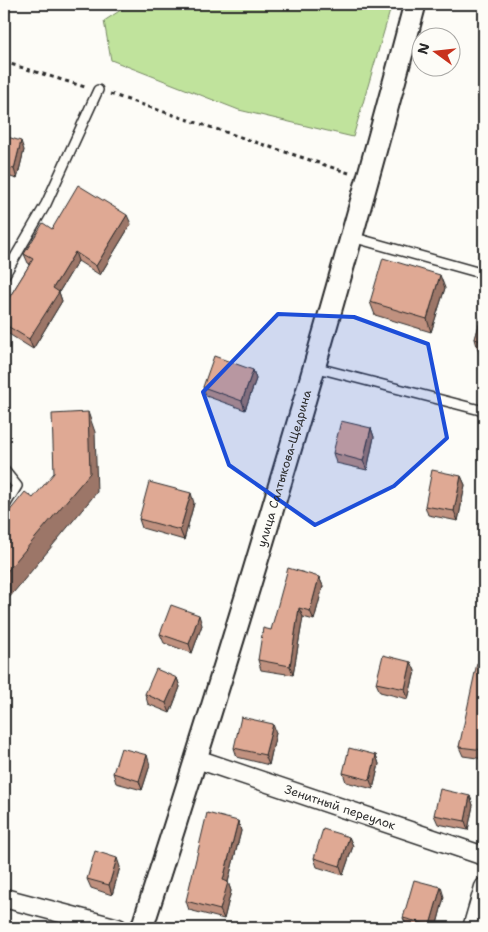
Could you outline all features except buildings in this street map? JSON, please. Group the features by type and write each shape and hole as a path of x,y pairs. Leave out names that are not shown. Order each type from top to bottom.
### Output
{"street":[{"name":"улица Салтыкова-Щедрина","path":"142,928 197,759 314,367 368,180 415,4"},
{"name":"Зенитный переулок","path":"197,759 484,856"},
{"path":"472,928 484,887"},
{"path":"4,898 118,928"}],"lane":[{"path":"4,276 46,204 98,90"},
{"path":"352,237 484,274"},
{"path":"314,367 484,411"},
{"path":"4,470 17,486 4,507"}],"path":[{"path":"4,62 98,90 368,180"}],"highlighted area":[{"path":"278,314 354,317 428,344 447,438 394,486 315,525 229,465 203,392"}],"green space":[{"path":"130,4 392,4 353,137 239,110 111,60 104,21"}]}
